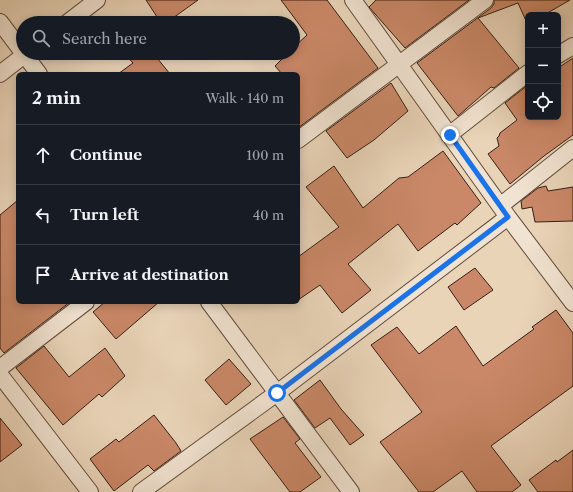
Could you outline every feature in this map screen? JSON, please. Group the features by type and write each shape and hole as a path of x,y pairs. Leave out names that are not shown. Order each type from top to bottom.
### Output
{"street":[{"path":"76,16 97,0"},
{"path":"353,0 504,212 573,303"},
{"path":"300,138 485,0"},
{"path":"0,22 16,42"},
{"path":"561,53 573,46"},
{"path":"0,74 18,60"},
{"path":"30,60 38,72"},
{"path":"450,135 525,75"},
{"path":"141,492 277,393 504,212 573,148"},
{"path":"0,368 83,304"},
{"path":"210,304 350,492"},
{"path":"0,375 90,492"}],"building":[{"path":"146,0 198,0 176,16 156,16"},
{"path":"281,0 327,0 378,68 300,126 300,72 280,72 275,66 281,60 300,60 300,42 307,35 300,26 300,16 293,16"},
{"path":"376,0 469,0 405,48 369,7"},
{"path":"494,0 570,0 549,12 525,12 525,19 518,3 478,18 519,68 494,88 491,87 458,116 417,63 491,8 494,4"},
{"path":"573,58 573,135 544,156 510,184 488,154 499,146 497,138 500,133 517,120 505,103 525,87 525,120 561,120 561,66"},
{"path":"130,60 159,60 168,72 121,72 133,63"},
{"path":"391,83 408,111 374,140 347,158 326,131"},
{"path":"443,151 481,203 457,225 455,223 418,251 398,224 348,264 371,290 342,313 320,285 300,299 300,256 339,227 306,187 334,166 363,208 399,178 408,177"},
{"path":"546,186 548,191 573,187 573,221 535,222 532,207 522,209 521,201 538,188"},
{"path":"16,202 16,304 67,304 4,353 0,348 0,215"},
{"path":"475,268 493,290 464,310 448,287"},
{"path":"103,304 157,304 116,339 93,312"},
{"path":"556,310 573,333 573,386 491,446 521,485 512,492 477,492 462,471 433,492 419,492 380,442 422,412 371,345 397,327 419,354 456,326 483,366 534,329 532,327"},
{"path":"44,346 69,377 105,348 125,376 102,397 99,394 63,425 16,368"},
{"path":"229,359 251,384 226,405 205,380"},
{"path":"320,380 341,409 364,435 350,445 330,418 315,428 294,400"},
{"path":"154,415 181,451 154,471 148,465 114,491 90,459 116,439 119,442"},
{"path":"283,417 300,439 295,443 321,477 300,492 290,492 250,439"},
{"path":"0,418 22,445 0,462"},
{"path":"573,450 573,492 538,492 529,480 556,460 557,462"}],"route":[{"path":"277,393 508,217 450,135"}]}
